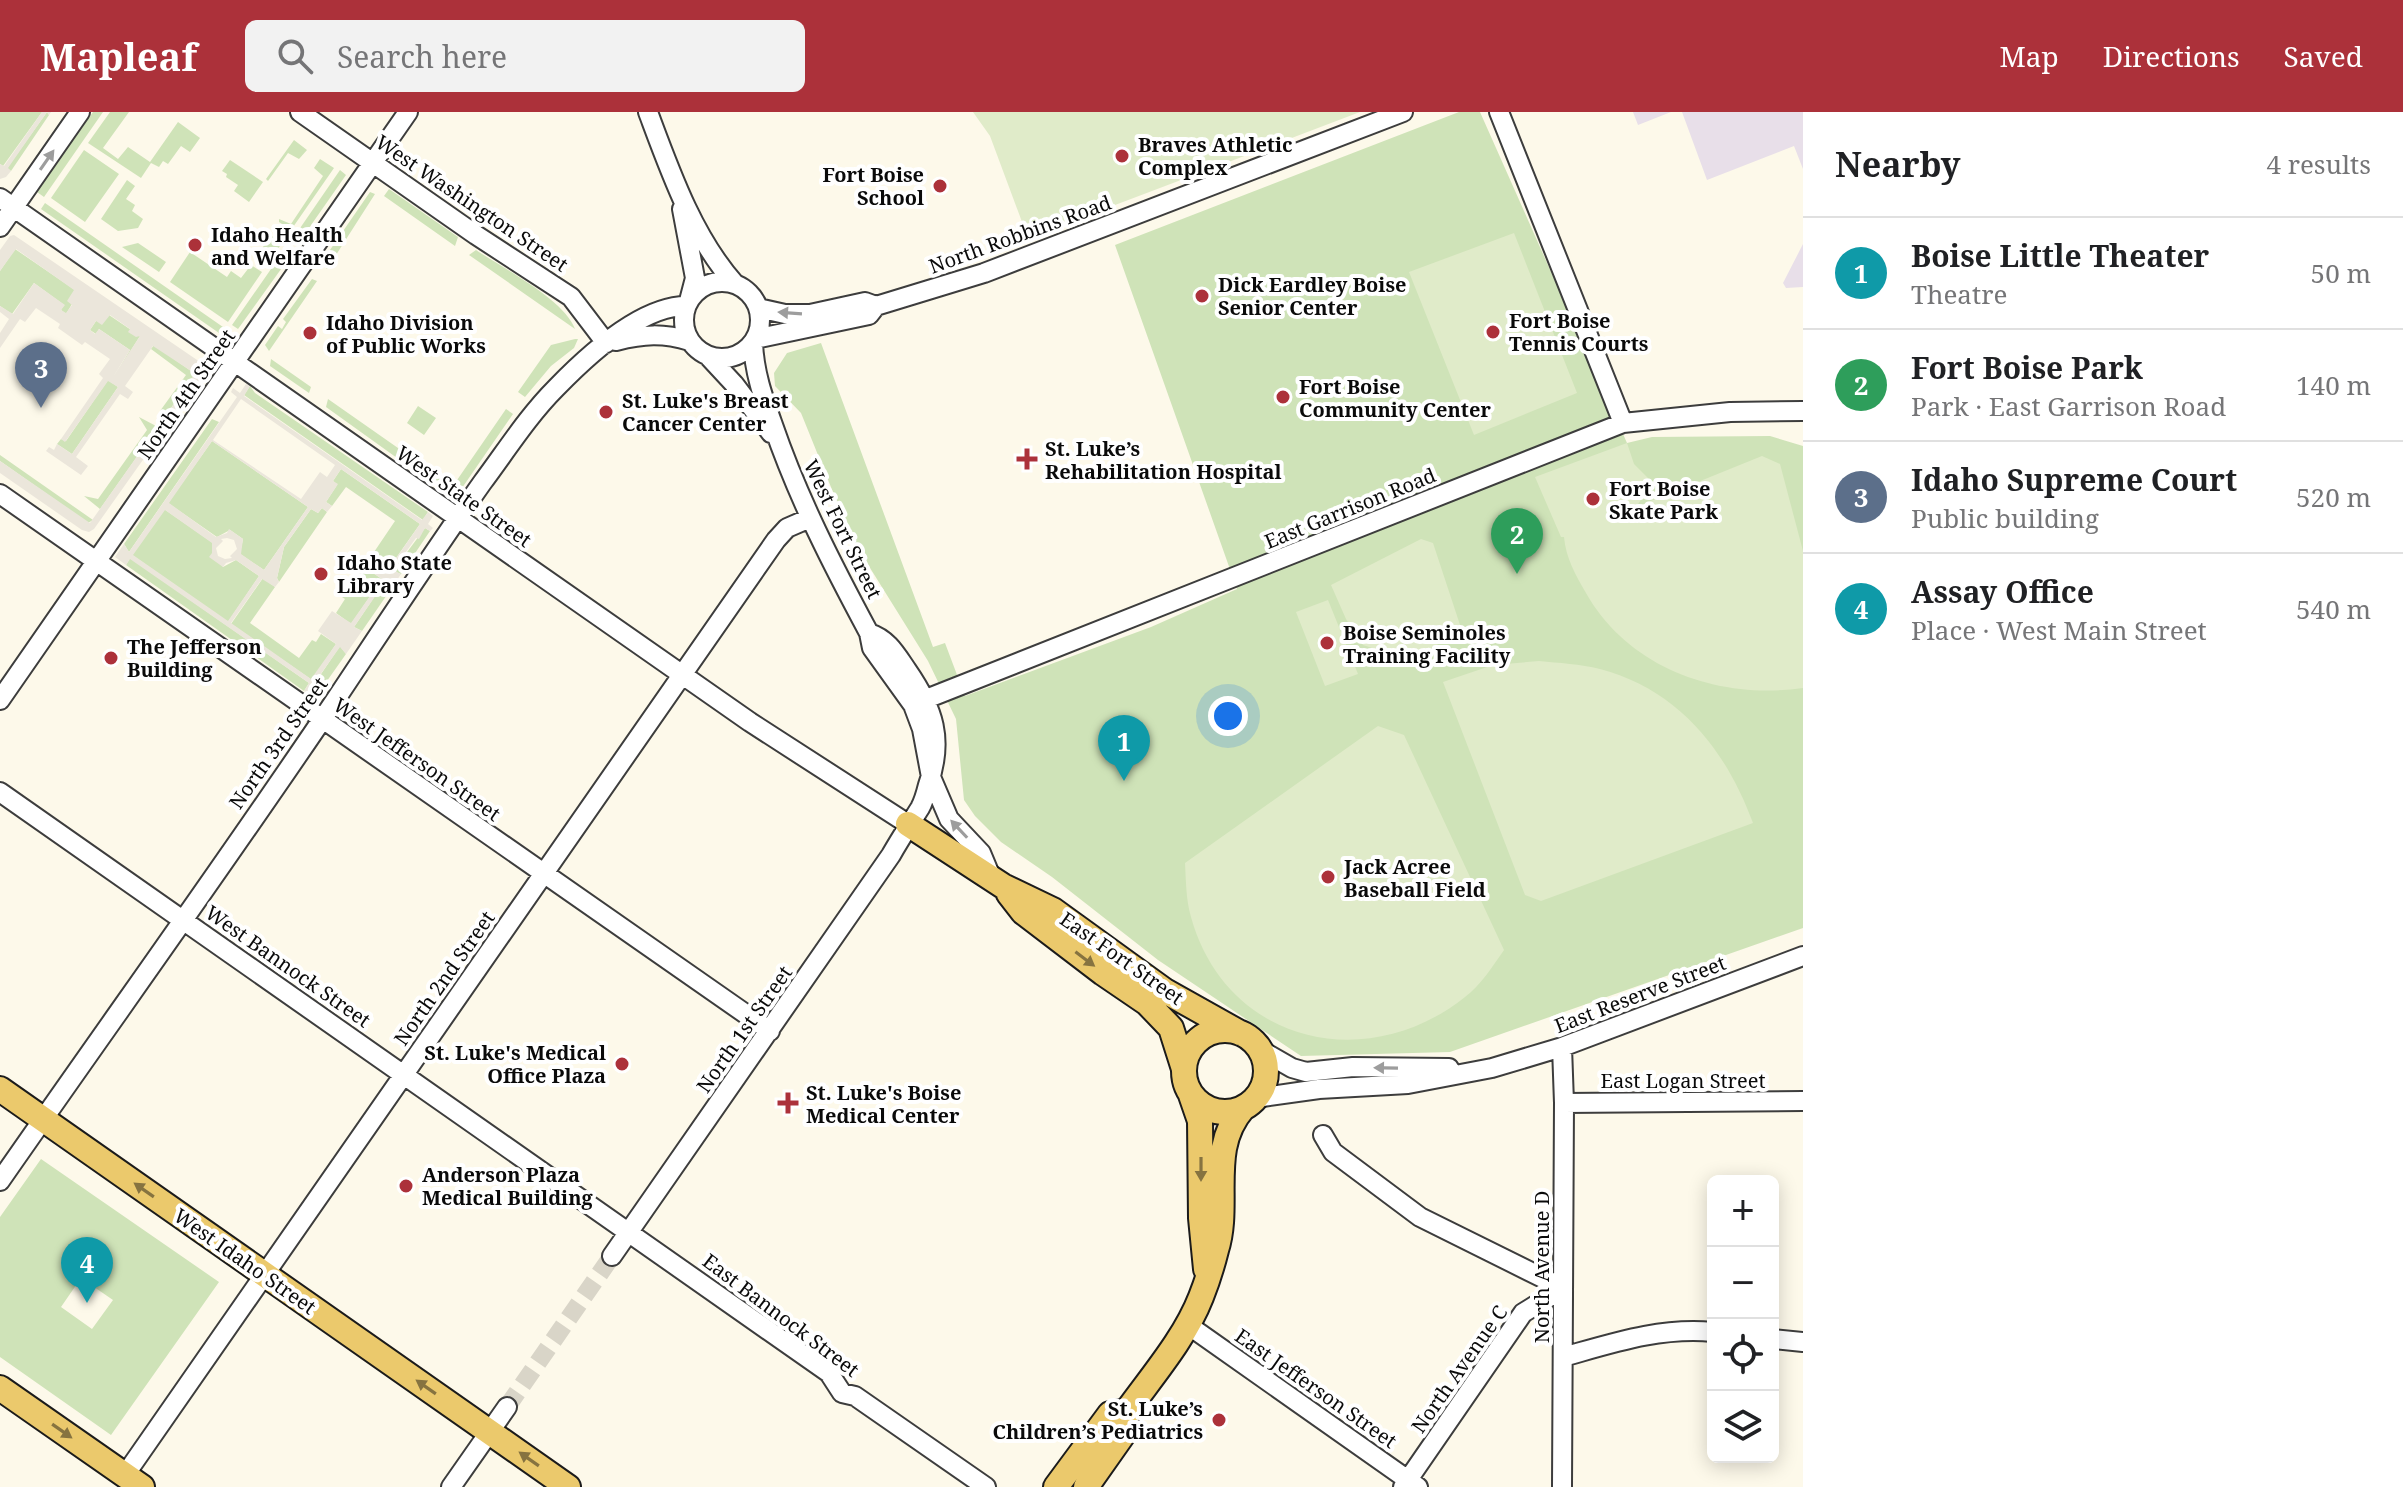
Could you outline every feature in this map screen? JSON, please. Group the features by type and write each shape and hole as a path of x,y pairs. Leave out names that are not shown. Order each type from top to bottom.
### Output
{"main road":[{"name":"East Fort Street","path":"908,824 997,882 1053,910 1165,991 1240,1033"},
{"name":"East Fort Street","path":"997,882 1023,912 1147,1003 1171,1028 1200,1121 1201,1218 1207,1276"},
{"path":"1214,1032 1240,1033 1251,1039 1259,1049 1266,1074 1263,1086 1250,1103 1220,1112 1198,1102 1187,1081 1186,1057 1203,1037 1214,1032"},
{"name":"West Idaho Street","path":"0,1089 568,1487"},
{"name":"East Fort Street","path":"1127,1411 1188,1325 1202,1297 1219,1239 1220,1163 1227,1133 1250,1103"},
{"path":"0,1388 134,1481"},
{"path":"1056,1487 1110,1414 1127,1411 1124,1433 1086,1487"}],"street":[{"path":"0,227 7,203 80,112"},
{"name":"West Washington Street","path":"300,112 571,297 606,343"},
{"name":"North 4th Street","path":"0,700 408,112"},
{"path":"648,112 679,195 695,278 684,321 690,341 708,356 730,358 740,354 754,340 759,329 758,308 753,298 725,273 679,195"},
{"name":"North Robbins Road","path":"754,340 869,315 876,306 984,273 1403,112"},
{"path":"1499,112 1623,423"},
{"name":"West State Street","path":"7,203 682,675 908,824"},
{"path":"688,303 709,284 735,284"},
{"name":"North Robbins Road","path":"758,308 785,314 810,314 865,302 876,306"},
{"name":"North 3rd Street","path":"0,1181 322,719 457,518 529,419 556,388 606,343 633,324 672,306 688,303"},
{"name":"North 3rd Street","path":"606,343 647,334 666,334 690,341"},
{"name":"West Fort Street","path":"754,340 756,377 779,445 810,518 869,633 872,648 913,705 922,729 931,777"},
{"name":"West Fort Street","path":"708,356 734,384 779,445"},
{"name":"East Garrison Road","path":"926,699 1623,423 1730,412 1803,411"},
{"name":"West Jefferson Street","path":"0,494 770,1031"},
{"name":"North 2nd Street","path":"134,1481 264,1274 776,540 787,528 810,518"},
{"name":"West Fort Street","path":"869,633 883,638 926,699 935,731 937,755 931,777 921,807 908,824"},
{"path":"931,777 949,819 981,853 997,882"},
{"name":"West Bannock Street","path":"0,792 630,1232"},
{"name":"North 1st Street","path":"612,1256 891,855 908,824"},
{"name":"East Reserve Street","path":"1250,1103 1319,1089 1408,1084 1492,1068 1562,1047 1803,956"},
{"name":"North Avenue D","path":"1562,1047 1562,1487"},
{"name":"East Reserve Street","path":"1259,1049 1292,1068 1306,1072 1353,1067 1492,1068"},
{"name":"East Logan Street","path":"1564,1103 1803,1101"},
{"path":"1323,1135 1333,1152 1420,1217 1563,1288"},
{"name":"East Bannock Street","path":"630,1232 829,1373 842,1393 855,1396 986,1487"},
{"name":"North Avenue C","path":"1410,1485 1523,1313 1563,1288"},
{"name":"East Jefferson Street","path":"1188,1325 1410,1485"},
{"path":"1563,1357 1644,1334 1685,1329 1707,1331"},
{"path":"1779,1340 1803,1342"},
{"path":"451,1487 507,1407"}],"shaded area":[{"path":"42,112 47,112 8,168 11,171 0,179 0,164 4,166"},
{"path":"1633,112 1671,112 1638,125"},
{"path":"1682,112 1803,112 1803,169 1794,146 1707,180"},
{"path":"14,235 200,362 204,368 203,375 89,532 0,473 0,461 90,523 193,377 191,371 153,346 125,386 133,392 128,399 120,394 76,457 88,466 81,475 46,451 49,447 54,450 57,444 72,454 118,387 108,381 65,442 61,439 103,378 99,374 110,359 85,342 82,345 58,328 60,324 36,308 25,322 20,319 0,348 0,333 9,319 0,312 0,306 13,314 34,283 65,305 61,310 66,313 72,305 67,301 74,290 16,249 0,271 0,250","holes":["110,315 130,329 128,332 140,336 113,377 130,350 99,329 95,334 90,330 96,321 102,325"]},
{"path":"1803,244 1803,287 1786,288 1783,283"},
{"path":"246,384 250,386 244,396 422,520 428,512 433,516 428,524 433,528 430,531 425,528 393,570 401,574 391,589 390,584 385,582 354,627 362,631 346,654 340,647 315,682 322,688 314,697 304,691 309,683 130,559 126,565 115,557 124,544 129,552 237,397 231,392 233,388 240,393","holes":["241,399 335,465 327,477 320,472 301,499 213,440","212,441 308,507 264,570 241,554 243,539 229,529 216,537 169,503","341,469 420,524 390,567 372,555 364,567 382,579 351,623 332,611 318,631 336,644 311,679 231,623 262,579 275,587 279,582 277,578 284,547 311,509 318,513 322,508 327,512 332,506 326,502 338,484 333,481","165,510 212,543 209,557 223,567 236,560 259,576 228,621 133,555","221,539 234,540 237,549 230,556 232,558 218,556 216,548 223,541"]}],"green space":[{"path":"0,112 42,112 3,166 0,164"},
{"path":"47,112 49,115 11,171 7,168"},
{"path":"93,112 103,112 44,197 37,192"},
{"path":"110,112 129,112 103,148 118,159 128,147 150,162 178,122 200,138 190,152 181,146 168,164 163,161 159,167 151,163 141,178 88,143"},
{"name":"Braves Athletic Complex","path":"973,112 1360,112 1028,238 990,136"},
{"path":"1459,112 1480,112 1627,443 1652,437 1770,436 1803,446 1803,928 1450,1052 1301,1056 1158,960 1052,877 1001,842 975,816 964,800 956,719 928,661 852,539 801,413 775,386 774,373 787,353 821,343 933,647 945,643 965,696 1151,627 1237,589 1115,245"},
{"path":"294,140 307,150 299,159 288,153 268,181 266,179"},
{"path":"84,150 119,174 85,222 51,198"},
{"path":"320,159 334,168 291,230 279,219 291,224 323,176 314,168"},
{"path":"230,160 263,182 249,202 234,191 238,185 222,171"},
{"path":"340,170 346,175 302,238 296,234"},
{"path":"127,180 135,186 126,199 135,205 132,211 143,219 138,228 118,231 101,219"},
{"path":"389,189 458,237 455,246 384,196"},
{"path":"370,192 375,194 327,269 321,263"},
{"path":"45,203 223,327 219,333 41,209"},
{"path":"261,228 282,243 266,266 255,259 265,244 255,237"},
{"name":"Fort Boise Tennis Courts","path":"1514,233 1577,393 1474,435 1409,272"},
{"path":"138,243 166,262 159,272 122,247"},
{"path":"287,246 294,251 238,329 232,325"},
{"path":"15,249 75,290 66,314 61,310 64,305 34,283 12,314 0,306 0,271"},
{"path":"476,250 546,296 569,318 575,329 469,255"},
{"path":"190,252 227,277 231,271 241,278 251,265 262,272 228,322 170,282"},
{"path":"312,279 317,281 269,351 265,345 278,326 282,329 286,322 283,319"},
{"path":"109,315 140,336 114,377 130,350 99,329 96,334 90,330 96,321"},
{"path":"578,339 574,348 551,366 525,397 518,392 551,345"},
{"path":"154,345 191,371 193,377 166,415 160,411 186,375 151,349"},
{"path":"271,359 311,387 309,393 270,366"},
{"path":"108,380 118,387 72,454 57,444 61,439 66,441"},
{"path":"250,386 255,393 428,512 423,520 244,395"},
{"path":"328,399 448,483 443,491 326,407"},
{"path":"418,406 436,418 424,435 407,423"},
{"path":"506,409 513,414 462,488 455,483"},
{"path":"139,417 158,427 100,509 84,496 98,499 147,430"},
{"path":"212,419 219,422 129,552 124,544"},
{"path":"212,441 308,507 264,570 240,554 243,539 230,530 217,537 168,503"},
{"path":"1627,443 1634,464 1648,478 1649,488 1636,507 1762,456 1780,464 1803,551 1803,688 1740,689 1679,674 1651,660 1626,642 1604,619 1575,572 1564,537 1561,537 1535,477"},
{"path":"0,455 93,520 88,523 0,461"},
{"path":"341,469 420,524 389,568 372,555 395,521 346,487 332,506 326,502 337,485 333,481"},
{"path":"322,508 327,512 279,582 277,578 284,547 311,509 318,513"},
{"path":"164,509 213,543 212,549 223,567 236,560 259,576 228,622 132,555"},
{"path":"425,528 430,531 401,574 393,571"},
{"path":"1421,539 1433,543 1462,631 1431,648 1396,656 1363,645 1346,619 1331,585"},
{"path":"130,558 309,683 304,691 126,565"},
{"path":"364,567 382,579 351,624 336,613 345,599 342,597"},
{"path":"263,578 275,587 250,623 299,658 312,640 316,642 321,634 336,644 312,680 231,624"},
{"path":"385,581 391,589 362,631 354,627"},
{"name":"Boise Seminoles Training Facility","path":"1328,600 1358,674 1325,686 1296,612"},
{"path":"340,646 346,654 322,688 315,683"},
{"path":"1539,661 1600,669 1628,679 1676,708 1714,748 1742,796 1753,823 1541,901 1525,895 1443,682 1493,665"},
{"name":"Jack Acree Baseball Field","path":"1378,726 1404,735 1504,950 1471,992 1426,1021 1385,1036 1344,1040 1304,1034 1267,1019 1235,994 1209,960 1189,911 1185,863"},
{"path":"41,1159 219,1282 111,1435 0,1357 0,1217","holes":["81,1278 113,1300 92,1329 61,1307"]}],"tunnel":[{"path":"507,1407 612,1256"}],"place":[{"name":"Braves Athletic Complex","path":"1122,156"},
{"name":"Fort Boise School","path":"940,186"},
{"name":"Idaho Health and Welfare","path":"195,245"},
{"name":"Dick Eardley Boise Senior Center","path":"1202,296"},
{"name":"Fort Boise Tennis Courts","path":"1493,332"},
{"name":"Idaho Division of Public Works","path":"310,333"},
{"name":"Fort Boise Community Center","path":"1283,397"},
{"name":"Idaho Supreme Court","path":"41,408"},
{"name":"St. Luke's Breast Cancer Center","path":"606,412"},
{"name":"St. Luke’s Rehabilitation Hospital","path":"1027,459"},
{"name":"Fort Boise Skate Park","path":"1593,499"},
{"name":"Idaho State Library","path":"321,574"},
{"name":"Fort Boise Park","path":"1517,574"},
{"name":"Boise Seminoles Training Facility","path":"1327,643"},
{"name":"The Jefferson Building","path":"111,658"},
{"name":"Boise Little Theater","path":"1124,781"},
{"name":"Jack Acree Baseball Field","path":"1328,877"},
{"name":"St. Luke's Medical Office Plaza","path":"622,1064"},
{"name":"St. Luke's Boise Medical Center","path":"788,1103"},
{"name":"Anderson Plaza Medical Building","path":"406,1186"},
{"name":"Assay Office","path":"87,1303"},
{"name":"St. Luke’s Children’s Pediatrics","path":"1219,1420"}]}
